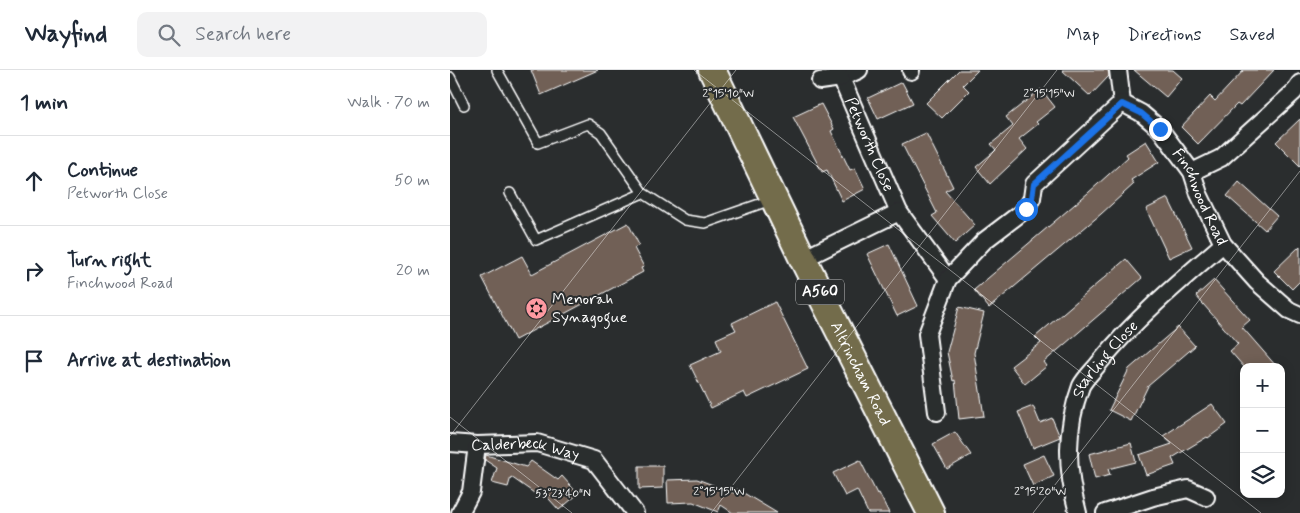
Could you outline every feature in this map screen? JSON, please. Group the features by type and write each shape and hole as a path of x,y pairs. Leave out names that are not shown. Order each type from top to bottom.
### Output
{"main road":[{"name":"Altrincham Road","path":"712,70 803,259 931,513"}],"street":[{"name":"Petworth Close","path":"820,81 841,78 859,70"},
{"path":"937,412 927,334 948,279 984,241 1026,209 1032,198 1034,184 1122,104 1118,70"},
{"name":"Petworth Close","path":"841,78 899,212 948,279"},
{"path":"1192,172 1220,158 1298,91"},
{"name":"Finchwood Road","path":"1122,104 1141,113 1160,129 1192,172 1199,194 1223,244 1257,282 1289,310 1300,315"},
{"name":"Petworth Close","path":"803,259 899,212"},
{"name":"Starling Close","path":"1078,513 1072,490 1068,437 1082,385 1111,349 1164,295 1223,244"},
{"name":"Calderbeck Way","path":"450,443 478,445 536,443 594,460 634,513"},
{"path":"460,513 471,492 478,445"},
{"path":"1105,513 1153,497 1188,489 1206,497"}],"lane":[{"path":"450,72 455,70"},
{"path":"497,70 538,143 588,124 601,132 643,193 685,220 706,223 774,199"},
{"path":"450,77 464,105"},
{"path":"510,193 536,240 643,193"}],"building":[{"path":"531,70 598,70 541,95"},
{"path":"959,70 978,70 963,85 969,91 942,118 926,103"},
{"path":"1062,70 1108,70 1109,76 1090,96"},
{"path":"1134,70 1173,70 1182,78 1166,97"},
{"path":"1244,70 1274,70 1240,106 1237,104 1198,144 1181,127 1210,96 1215,101"},
{"path":"902,82 913,103 878,119 868,98"},
{"path":"1041,89 1055,107 1019,139 1027,149 990,184 976,167 996,150 991,144 1013,126 1006,117"},
{"path":"821,104 834,129 831,131 850,170 855,168 865,189 842,201 827,170 822,172 793,117"},
{"path":"1300,119 1300,166 1276,142"},
{"path":"926,133 953,187 945,191 975,225 955,243 932,216 937,213 902,144"},
{"path":"1146,141 1159,162 1131,180 1134,184 1101,214 989,308 974,290 1088,193 1128,157 1126,154"},
{"path":"1239,182 1277,216 1265,230 1227,196"},
{"path":"1168,198 1192,247 1169,258 1146,209"},
{"name":"Menorah Synagogue","path":"628,223 639,245 634,248 644,267 641,268 643,272 515,340 482,277 522,256 532,274"},
{"path":"889,244 918,306 897,316 867,254"},
{"path":"1300,246 1300,281 1292,289 1274,271"},
{"path":"1126,259 1142,278 1044,362 1047,366 1025,384 1011,366 1041,343 1035,337"},
{"path":"1214,280 1250,320 1242,327 1274,363 1240,363 1230,351 1238,344 1196,296"},
{"path":"775,302 808,369 747,398 744,392 711,408 690,365 721,351 716,339 736,330 732,323"},
{"path":"959,307 984,313 974,353 984,416 959,419 955,380 953,381 947,352"},
{"path":"1178,327 1195,346 1148,386 1131,421 1109,410 1129,369"},
{"path":"1212,404 1227,424 1208,438 1172,458 1175,465 1146,475 1139,455 1172,444 1163,436"},
{"path":"1033,406 1040,423 1052,418 1060,437 1033,448 1018,412"},
{"path":"955,432 971,455 947,469 933,444"},
{"path":"1131,443 1136,462 1108,469 1110,475 1095,479 1089,454"},
{"path":"486,455 526,467 531,461 558,480 562,476 578,494 559,510 540,489 537,495 511,477 508,487 492,483 497,468 485,460"},
{"path":"1044,455 1054,476 1033,486 1023,464"},
{"path":"860,460 889,513 868,513 857,490 845,496 833,473"},
{"path":"639,466 663,466 663,488 639,489"},
{"path":"697,479 734,493 737,489 777,513 733,513 721,505 718,512 693,502 668,503 667,480"}],"place":[{"name":"Menorah Synagogue","path":"536,308"}],"route":[{"path":"1026,209 1032,198 1034,184 1122,104 1141,113 1160,129"}]}
